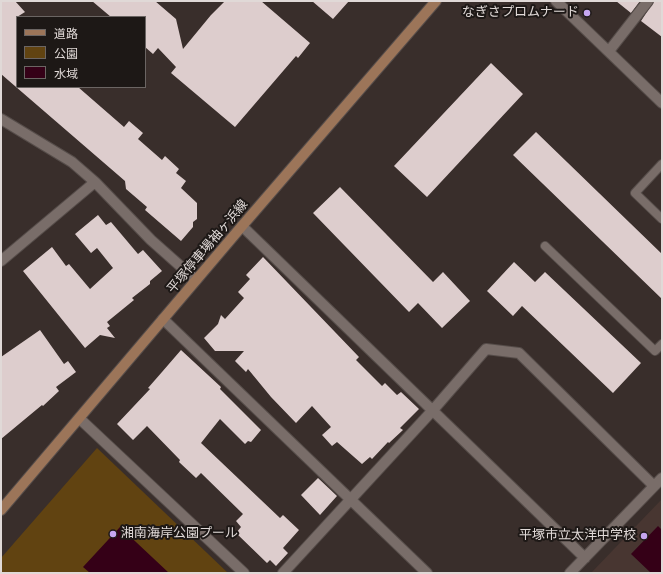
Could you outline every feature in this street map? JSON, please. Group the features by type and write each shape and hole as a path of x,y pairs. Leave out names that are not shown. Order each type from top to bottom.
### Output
{"main road":[{"name":"平塚停車場袖ヶ浜線","path":"1,510 80,419 242,226 436,1"}],"street":[{"path":"556,1 662,102"},
{"path":"609,51 648,1"},
{"path":"1,119 72,162 95,182 151,240 196,280"},
{"path":"1,261 95,182"},
{"path":"242,226 585,558"},
{"path":"163,319 351,498 427,573"},
{"path":"283,573 433,410 486,349 519,353 654,486"},
{"path":"80,419 244,573"},
{"path":"570,573 662,478"}],"lane":[{"path":"662,164 635,193 662,219"},
{"path":"545,246 655,351 662,344"}],"shaded area":[{"name":"平塚市立太洋中学校","path":"662,499 662,573 591,573"}],"green space":[{"path":"97,448 228,573 1,573 1,558"}],"water":[{"path":"658,526 662,530 662,573 651,573 631,554"},
{"path":"120,527 169,573 90,573 83,567"}],"building":[{"path":"1,1 15,1 25,12 16,16 16,87 1,74"},
{"path":"92,1 155,1 176,19 183,49 211,15 225,1 261,1 310,43 298,58 296,56 235,127 171,73 176,67 158,48 153,54 146,48 146,16 110,16"},
{"path":"312,1 349,1 333,19"},
{"path":"616,1 640,1 631,13"},
{"path":"654,1 662,1 662,37 641,21"},
{"path":"491,63 523,94 427,197 394,166"},
{"path":"17,88 79,88 124,127 129,121 143,133 138,139 162,160 165,156 179,169 176,173 186,181 181,188 197,203 197,219 193,222 193,227 181,241 145,210 147,207 126,189 125,181"},
{"path":"536,132 662,254 662,299 513,155"},
{"path":"340,187 433,282 443,272 470,301 442,328 418,303 409,312 313,213"},
{"path":"98,215 106,225 111,222 138,254 143,250 162,271 150,281 150,284 132,298 134,300 107,322 110,326 107,328 115,338 100,335 85,348 23,271 52,247 66,266 69,264 90,289 113,268 97,248 91,253 75,234"},
{"path":"263,257 359,357 356,360 382,386 385,383 397,395 401,392 419,409 400,428 403,430 389,443 388,442 372,459 370,457 362,464 337,442 332,446 322,435 331,427 312,406 296,423 271,397 248,369 246,372 235,361 244,351 215,351 204,338 218,324 221,315 225,319 244,298 238,292 250,279 246,275"},
{"path":"514,262 535,282 545,272 641,363 613,393 522,306 513,316 487,291"},
{"path":"40,330 64,364 68,361 76,372 56,387 59,391 43,406 42,405 1,439 1,357"},
{"path":"181,350 221,387 220,389 261,430 251,442 248,441 245,444 220,419 201,443 280,518 283,515 299,530 283,548 288,553 276,566 270,560 267,563 236,533 241,527 236,521 243,514 201,473 196,478 179,462 180,460 147,426 133,440 117,424 150,389 148,388"},
{"path":"318,478 337,496 320,515 301,495"}],"place":[{"name":"なぎさプロムナード","path":"587,13"},
{"name":"湘南海岸公園プール","path":"113,534"},
{"name":"平塚市立太洋中学校","path":"644,536"}]}
